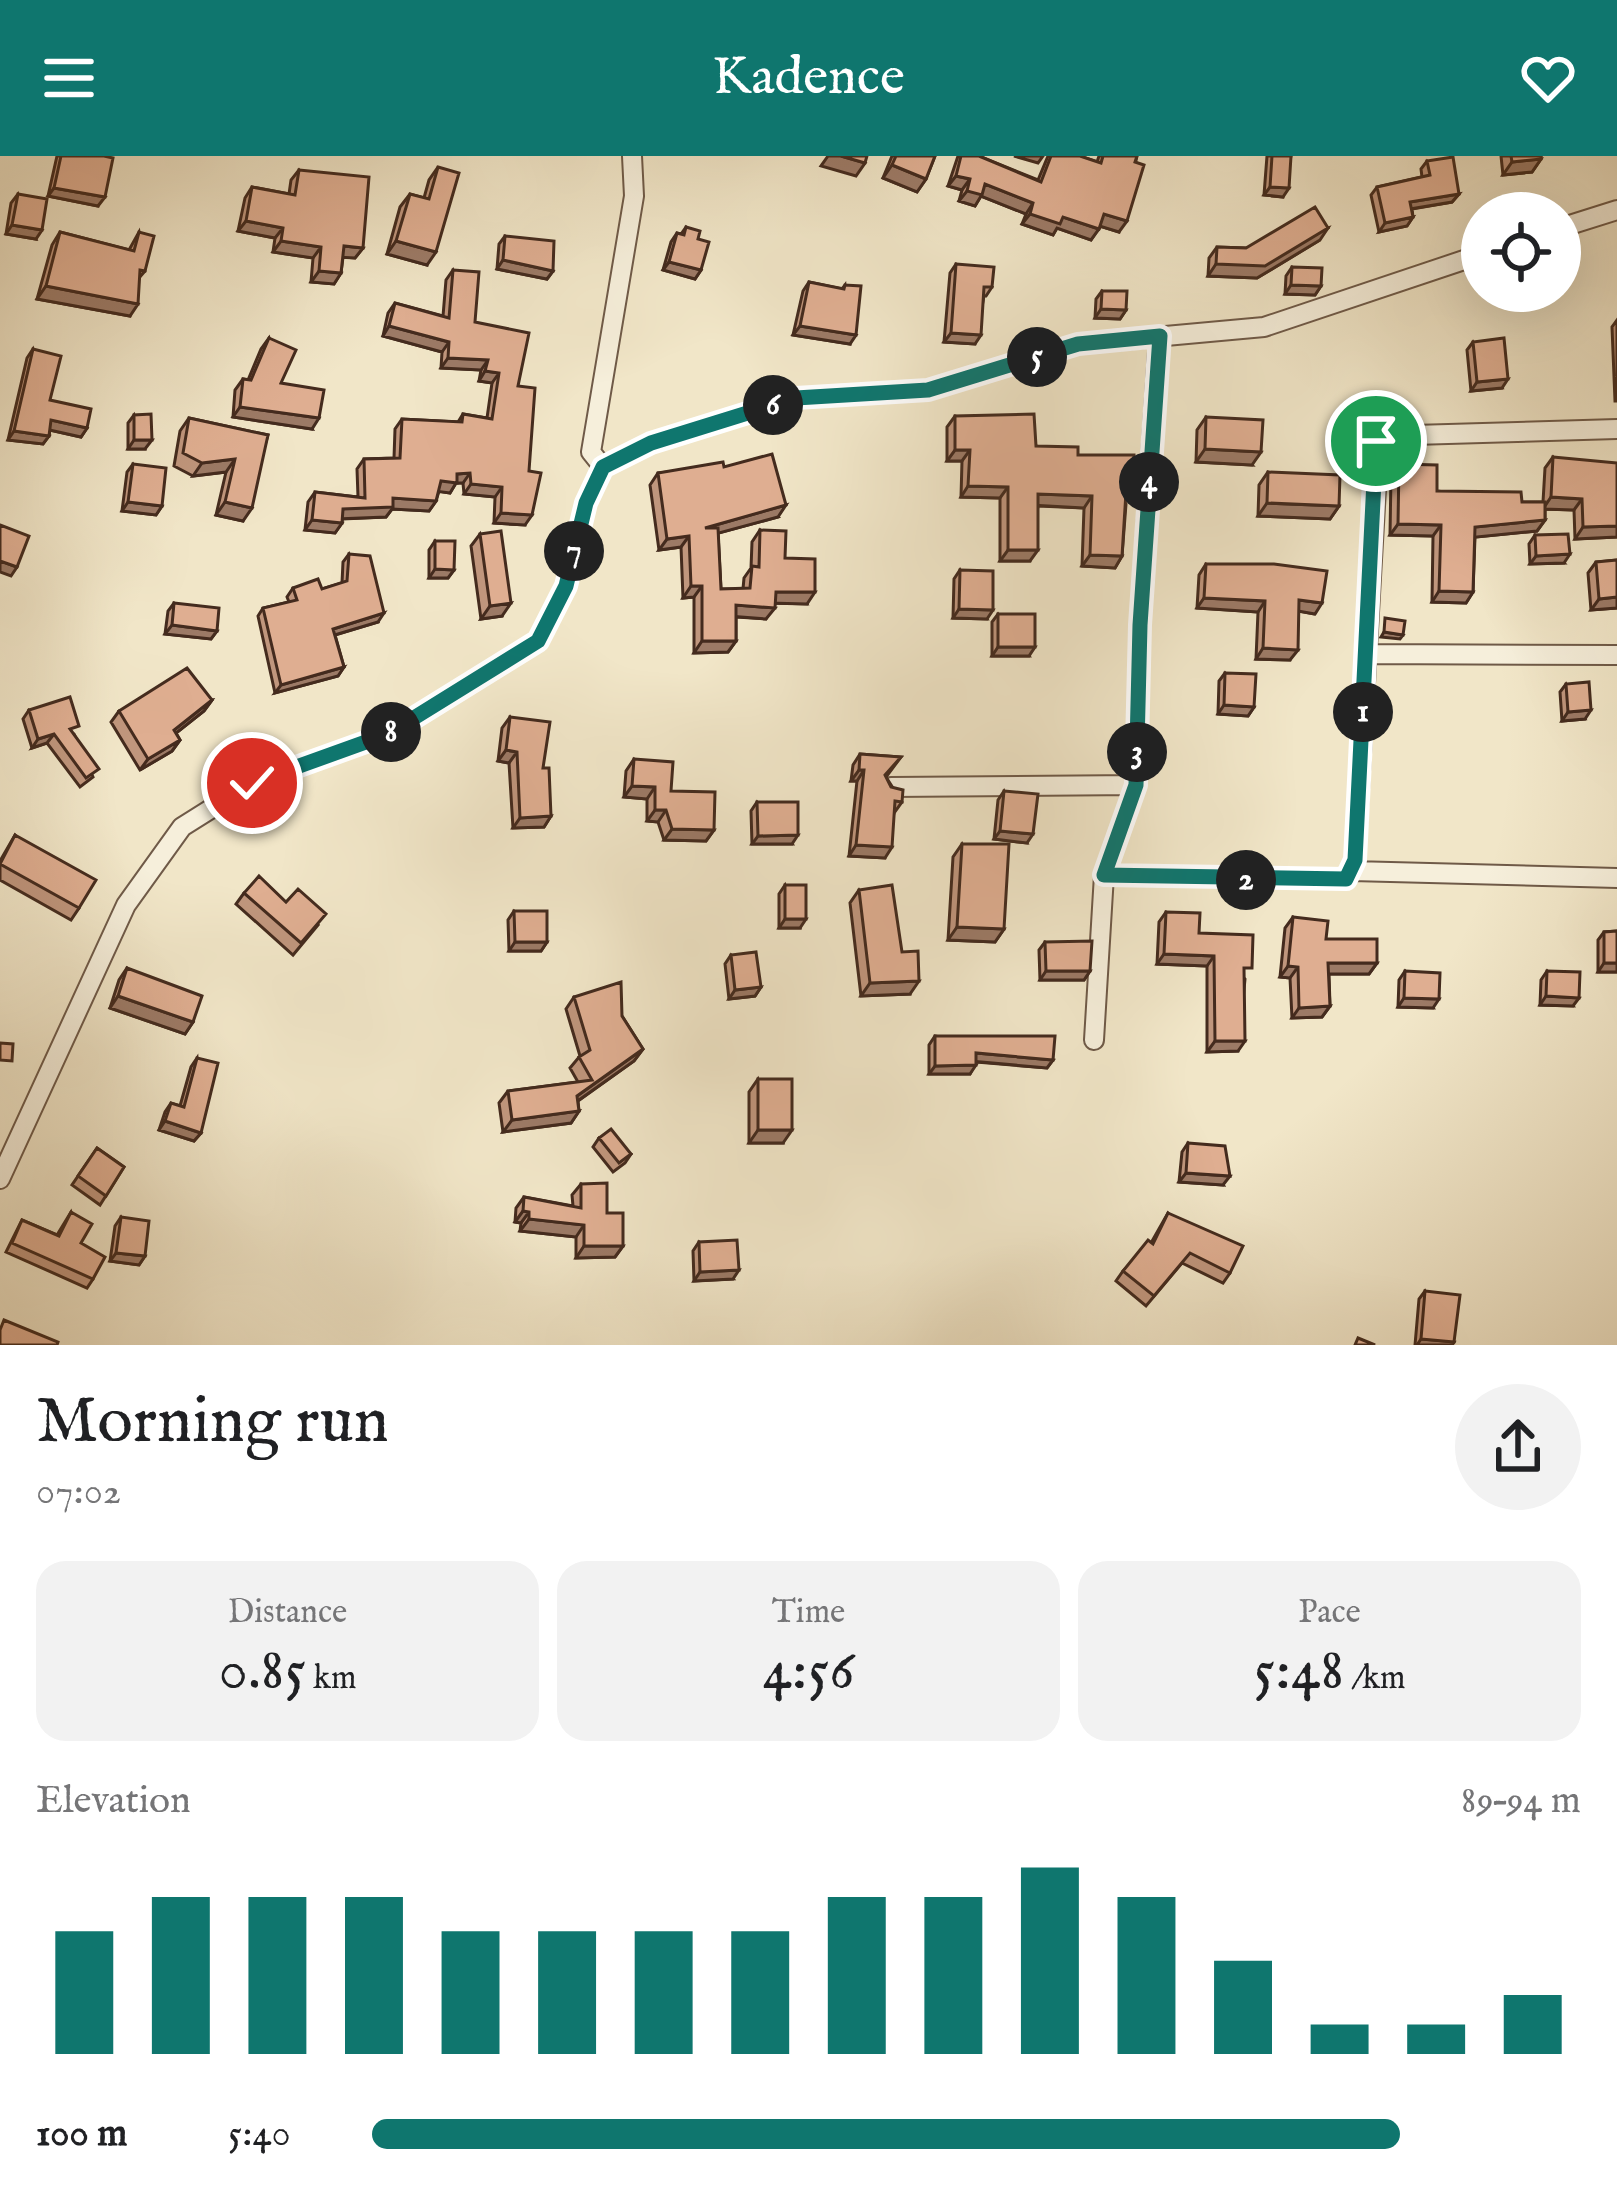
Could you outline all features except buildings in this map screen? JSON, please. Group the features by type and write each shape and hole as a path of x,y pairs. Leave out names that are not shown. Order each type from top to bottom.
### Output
{"street":[{"path":"603,467 591,452 634,196 632,156"},
{"path":"1581,221 1617,209"},
{"path":"0,1179 126,905 182,826 252,783 388,734 538,641 566,586 586,503 603,467 651,443 796,398 928,390 1078,344 1264,327 1461,261"},
{"path":"1094,1040 1104,875 1136,785 1140,625 1160,336"},
{"path":"1352,871 1378,436 1617,429"},
{"path":"1366,655 1617,656"},
{"path":"892,787 1136,785"},
{"path":"1104,875 1331,882 1352,871 1617,878"}],"route":[{"path":"252,783 388,734 538,641 566,586 586,503 603,467 651,443 796,398 928,390 1078,344 1160,336 1140,625 1136,785 1104,875 1346,879 1355,860 1376,441"}]}
